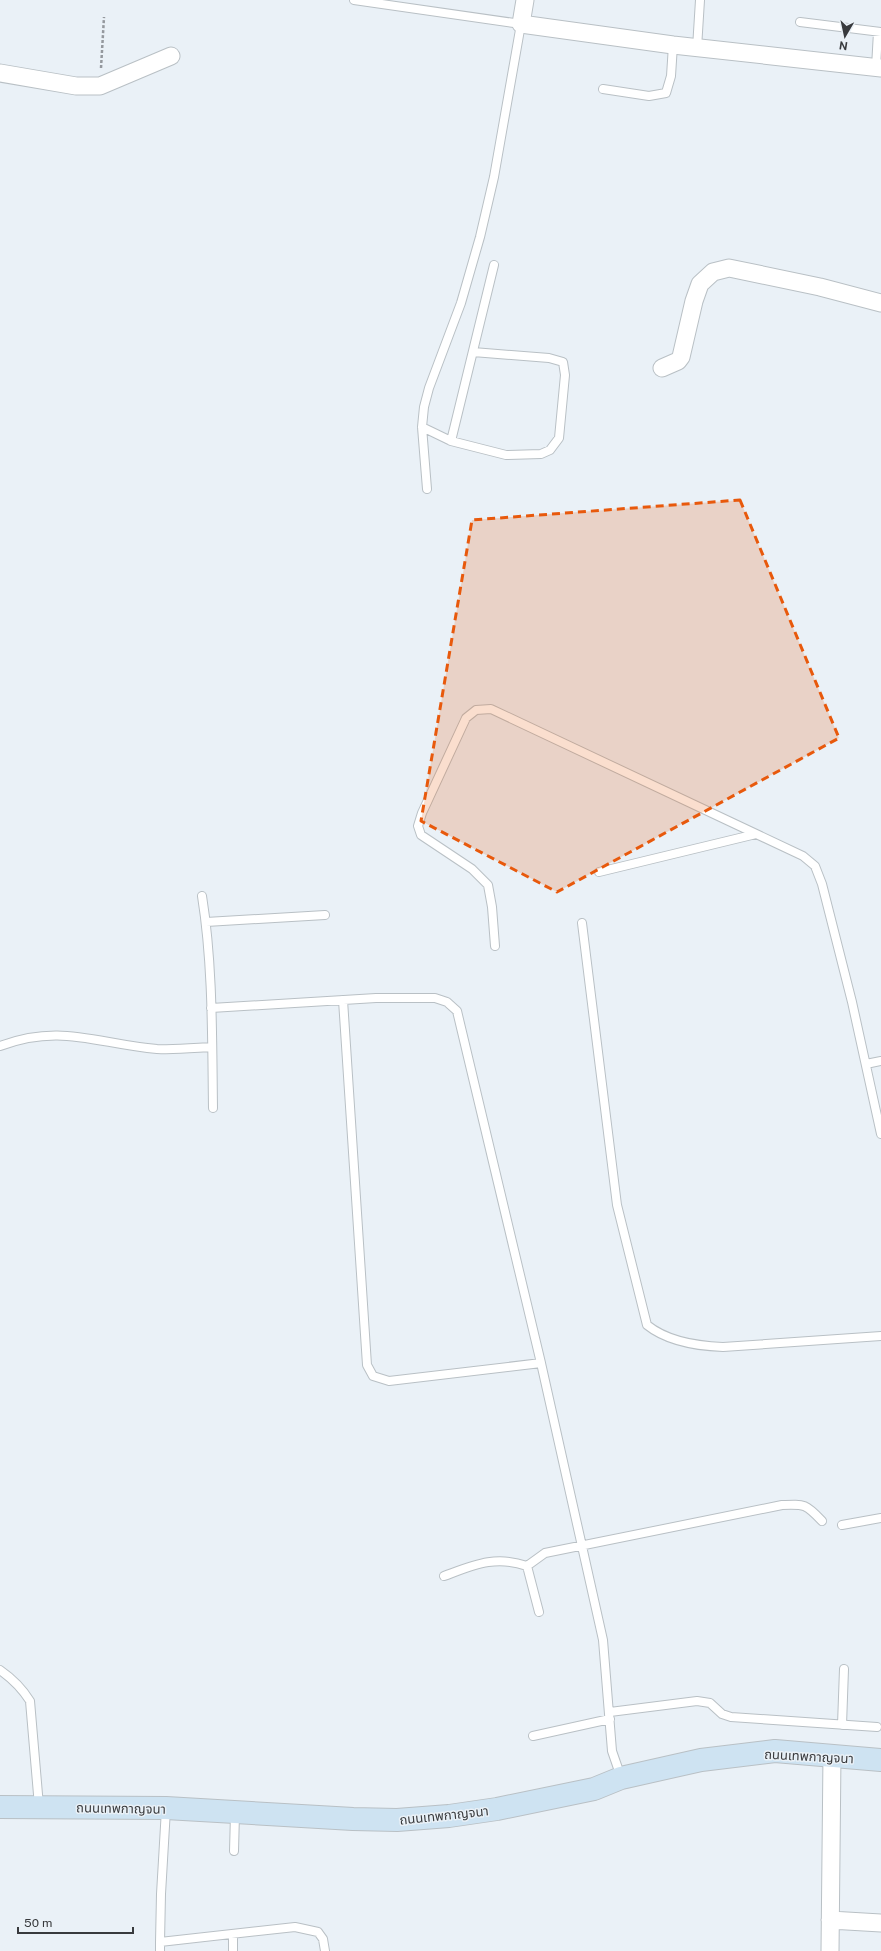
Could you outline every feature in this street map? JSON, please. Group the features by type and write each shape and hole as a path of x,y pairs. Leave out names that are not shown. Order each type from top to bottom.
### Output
{"street":[{"path":"525,0 521,24 696,48 878,67"},
{"path":"0,73 76,86 100,86 170,56"},
{"path":"662,368 678,361 681,357 694,301 700,284 713,272 729,268 820,287 881,303"},
{"name":"ถนนเทพกาญจนา","path":"0,1807 166,1808 353,1819 397,1820 449,1816 497,1809 594,1789 621,1778 700,1760 775,1751 881,1760"},
{"path":"830,1951 832,1755"},
{"path":"830,1920 881,1923"}],"lane":[{"path":"354,0 521,24 494,177 480,237 461,303 429,388 424,407 422,427 427,489"},
{"path":"696,48 700,0"},
{"path":"800,22 879,32 878,67"},
{"path":"603,89 649,96 666,93 671,76 673,45"},
{"path":"451,441 494,265"},
{"path":"422,427 451,441 506,455 518,456 541,454 550,450 559,438 565,375 563,362 549,358 473,352"},
{"path":"495,946 492,907 488,885 472,869 421,836 418,826 422,813 466,718 476,710 491,709 803,856 815,866 830,913 852,1002 881,1134"},
{"path":"599,872 756,834"},
{"path":"202,896 206,922 211,1008 213,1108"},
{"path":"206,922 325,915"},
{"path":"582,923 617,1205 647,1325 659,1334 674,1339 701,1346 723,1348 881,1336"},
{"path":"211,1008 343,1000 435,998 447,1002 458,1011 541,1363 603,1640 612,1751 621,1778"},
{"path":"343,1000 367,1365 373,1376 389,1381 541,1363"},
{"path":"0,1046 28,1037 57,1035 84,1037 158,1049 212,1047"},
{"path":"866,1064 881,1061"},
{"path":"527,1566 545,1553 782,1505 798,1504 808,1506 822,1521"},
{"path":"842,1525 881,1518"},
{"path":"444,1576 484,1561 514,1562 527,1566"},
{"path":"527,1566 539,1612"},
{"path":"842,1724 844,1668"},
{"path":"0,1670 17,1684 30,1701 40,1807"},
{"path":"533,1736 610,1715 697,1702 710,1703 722,1714 731,1717 878,1727"},
{"path":"160,1951 161,1894 166,1808"},
{"path":"234,1851 235,1812"},
{"path":"160,1942 295,1927 318,1932 323,1939 325,1951"},
{"path":"233,1935 233,1951"}],"path":[{"path":"100,86 104,17"}],"highlighted area":[{"path":"740,500 839,738 557,892 421,821 472,520"}]}
